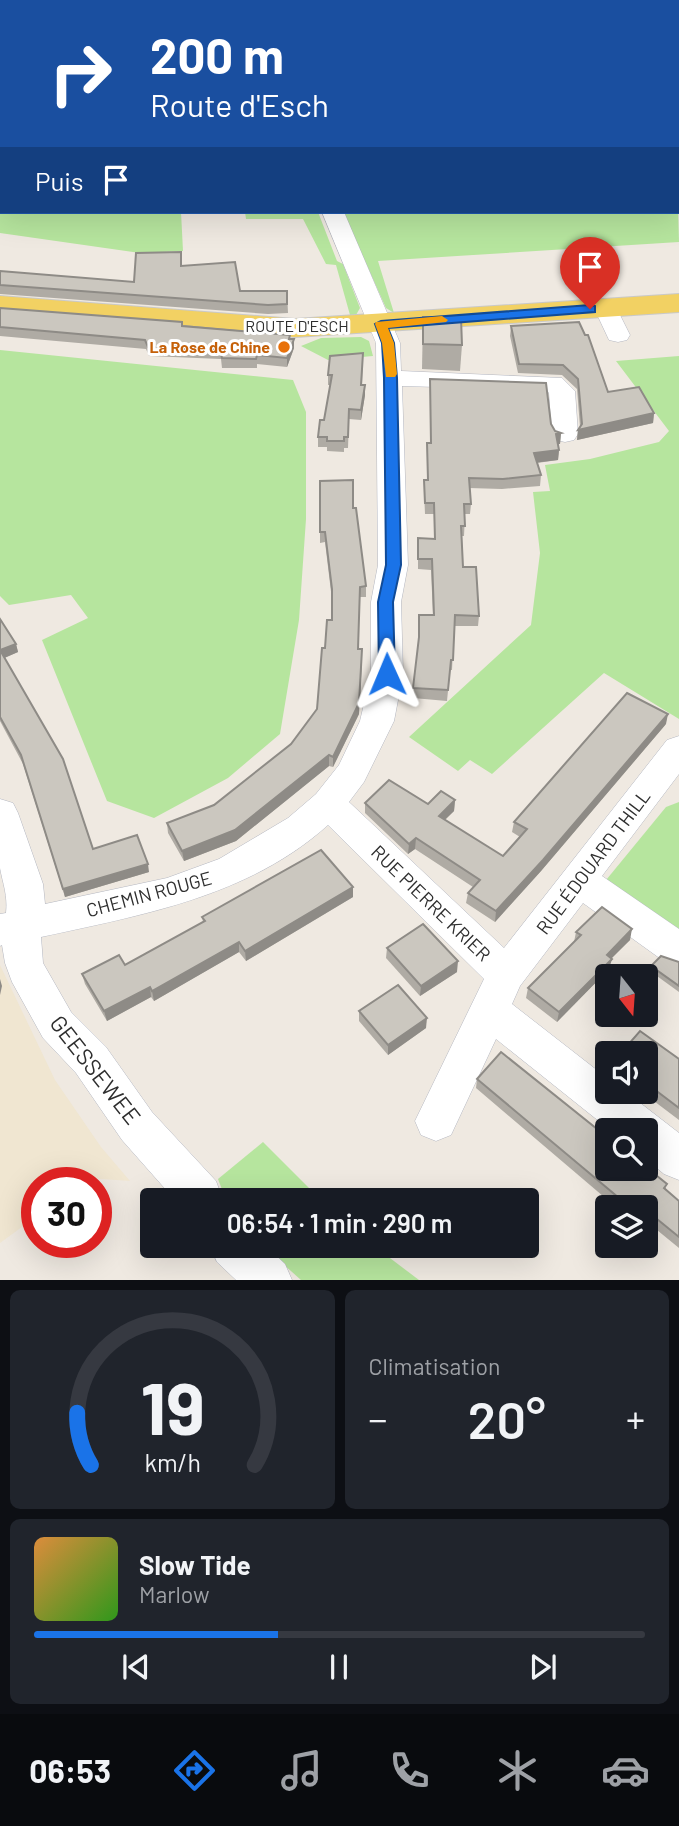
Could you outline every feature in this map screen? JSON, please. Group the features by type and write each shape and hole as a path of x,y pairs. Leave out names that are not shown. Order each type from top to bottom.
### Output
{"main road":[{"name":"ROUTE D'ESCH","path":"0,305 238,326 295,328 679,303"}],"street":[{"name":"CHEMIN ROUGE","path":"12,927 169,893 232,870 301,828 328,804 352,773 377,721 387,674 386,602 393,565 391,378 388,343 334,214"},
{"path":"606,308 618,335"},
{"path":"391,378 553,383 562,391 565,434"},
{"name":"RUE ÉDOUARD THILL","path":"498,993 579,880 673,768"},
{"name":"RUE PIERRE KRIER","path":"328,804 498,993 629,1118"},
{"name":"GEESSEWEE","path":"0,813 24,884 12,927 20,940 24,963 57,1025 91,1060 137,1126 193,1188"},
{"path":"579,880 679,950"},
{"path":"436,1121 498,993"},
{"name":"RUE PIERRE KRIER","path":"658,1143 679,1159"},
{"path":"246,1258 269,1280"}],"shaded area":[{"path":"0,965 55,1080 101,1147 130,1181 112,1180 112,1167 21,1167 21,1228 0,1243"}],"green space":[{"path":"0,214 181,214 183,251 140,253 0,233"},
{"path":"245,214 319,214 337,261 343,264 360,308 356,315 350,315 336,265 326,264 303,219 246,219"},
{"path":"344,214 678,214 679,242 378,261 394,313 386,308"},
{"path":"361,337 369,341 373,356 328,360 301,346 321,338"},
{"path":"0,350 293,380 306,412 306,519 299,620 280,734 228,778 154,818 107,801 42,640 88,618 71,595 9,605 0,596"},
{"path":"679,356 679,719 604,673 492,774 470,760 458,771 409,737 531,625 540,553 533,492 550,491 545,465 590,459 659,442 669,431 616,361"},
{"path":"679,802 679,940 602,885 666,807"},
{"path":"263,1142 309,1188 221,1188 218,1179"},
{"path":"276,1258 390,1258 419,1280 301,1280"}],"building":[{"path":"181,252 181,266 235,262 240,291 287,291 287,304 268,305 0,285 0,271 134,282 136,253"},
{"path":"0,308 182,322 182,326 290,335 289,339 294,339 287,358 257,355 256,359 222,358 220,350 148,347 145,340 0,327"},
{"path":"423,317 461,318 462,345 423,344"},
{"path":"579,322 585,335 588,335 608,392 639,387 654,413 578,430 582,424 578,379 563,365 519,364 511,326"},
{"path":"363,353 361,385 365,385 361,410 349,409 348,437 344,437 344,441 327,441 327,437 318,437 320,420 324,420 332,375 328,375 330,356"},
{"path":"430,379 546,383 551,424 555,431 561,433 556,434 559,450 534,453 541,475 503,479 469,478 471,504 464,504 465,526 461,526 463,567 476,567 479,616 455,615 453,660 448,690 413,688 419,615 434,615 432,559 418,559 418,538 435,539 434,503 425,503 424,480 428,480 427,443 431,443"},
{"path":"353,480 353,508 356,508 366,586 360,587 358,649 362,649 359,703 333,757 329,755 235,830 182,851 167,823 214,805 291,744 317,709 322,648 325,648 327,620 332,620 332,589 325,532 320,532 320,481"},
{"path":"0,619 16,644 0,650"},
{"path":"0,650 63,759 93,849 137,835 148,864 63,889 21,755 0,717"},
{"path":"627,693 668,714 496,911 468,893 480,880 416,838 409,844 365,803 389,780 428,804 441,791 455,800 439,816 503,856 527,829 514,822"},
{"path":"321,850 353,887 245,951 239,942 152,991 150,987 104,1011 82,974 119,955 125,965 205,921 202,917"},
{"path":"602,907 632,929 607,955 612,959 607,964 595,964 595,976 559,1012 528,988 581,935 576,932"},
{"path":"423,924 458,961 421,986 387,948"},
{"path":"661,956 679,962 679,986 658,971 658,964 653,964"},
{"path":"398,985 427,1018 388,1045 359,1011"},
{"path":"640,1031 654,1041 631,1041"},
{"path":"658,1044 679,1059 679,1108 658,1092"},
{"path":"501,1052 595,1127 595,1178 477,1079"},
{"path":"658,1177 667,1184 664,1188 679,1201 679,1237 658,1220 658,1195 615,1195 599,1181 658,1181"}],"slow traffic":[{"path":"390,374 388,343 381,324 442,320"}],"place":[{"name":"La Rose de Chine","path":"284,347"}],"route":[{"path":"387,674 386,602 393,565 391,378 388,343 381,324 590,309"}]}
